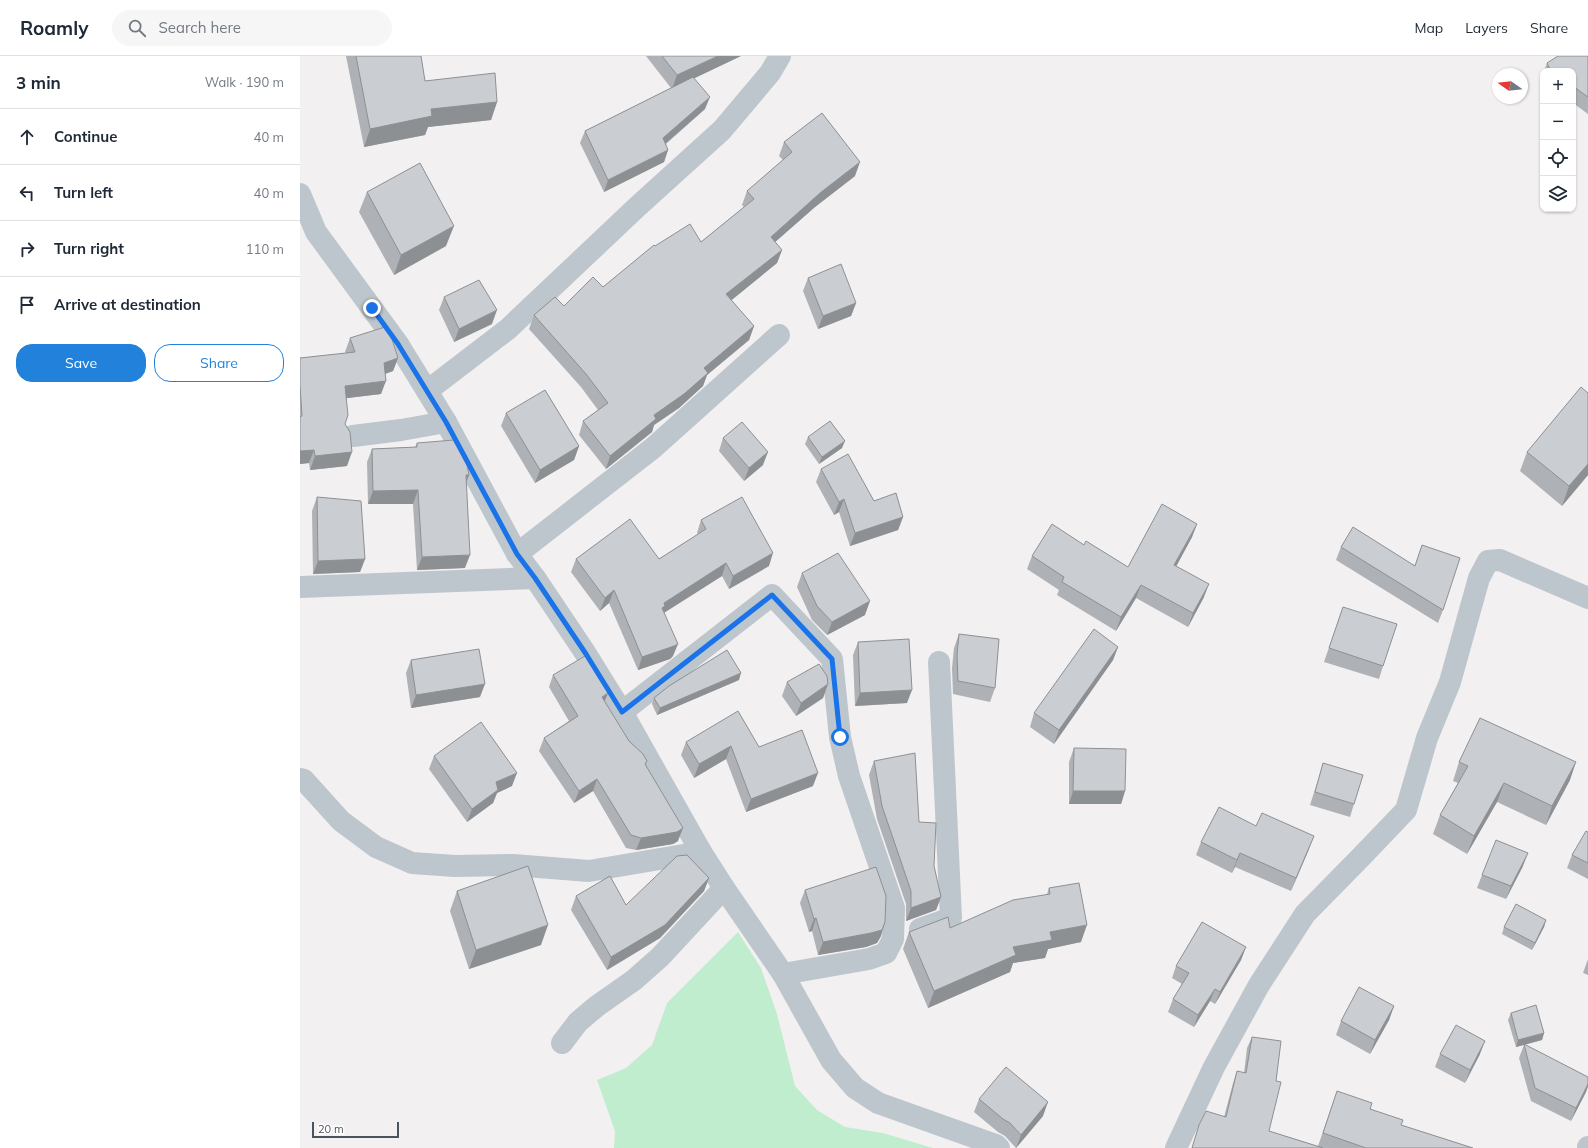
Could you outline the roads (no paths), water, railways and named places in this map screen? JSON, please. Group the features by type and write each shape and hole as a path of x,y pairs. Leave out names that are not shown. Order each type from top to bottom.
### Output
{"street":[{"path":"427,391 508,329 637,207 722,130 770,73 780,56"},
{"path":"300,194 316,232 394,338 446,422 517,554 586,654 622,712 701,852 783,974 832,1060 855,1088 878,1103 999,1148"},
{"path":"517,554 653,448 779,335"},
{"path":"353,436 415,428 446,422"},
{"path":"1176,1148 1214,1067 1259,985 1305,914 1406,810 1427,738 1450,682 1479,578 1488,561 1500,560 1588,598"},
{"path":"300,587 535,578"},
{"path":"622,712 772,595 832,659 840,737 849,776 894,908 893,938 886,953 869,959 783,974"},
{"path":"893,938 951,918 939,662"},
{"path":"300,779 304,780 341,821 376,846 412,863 455,866 513,865 589,872 701,852"},
{"path":"562,1043 578,1022 597,1006 634,980 660,957 724,888"}]}
